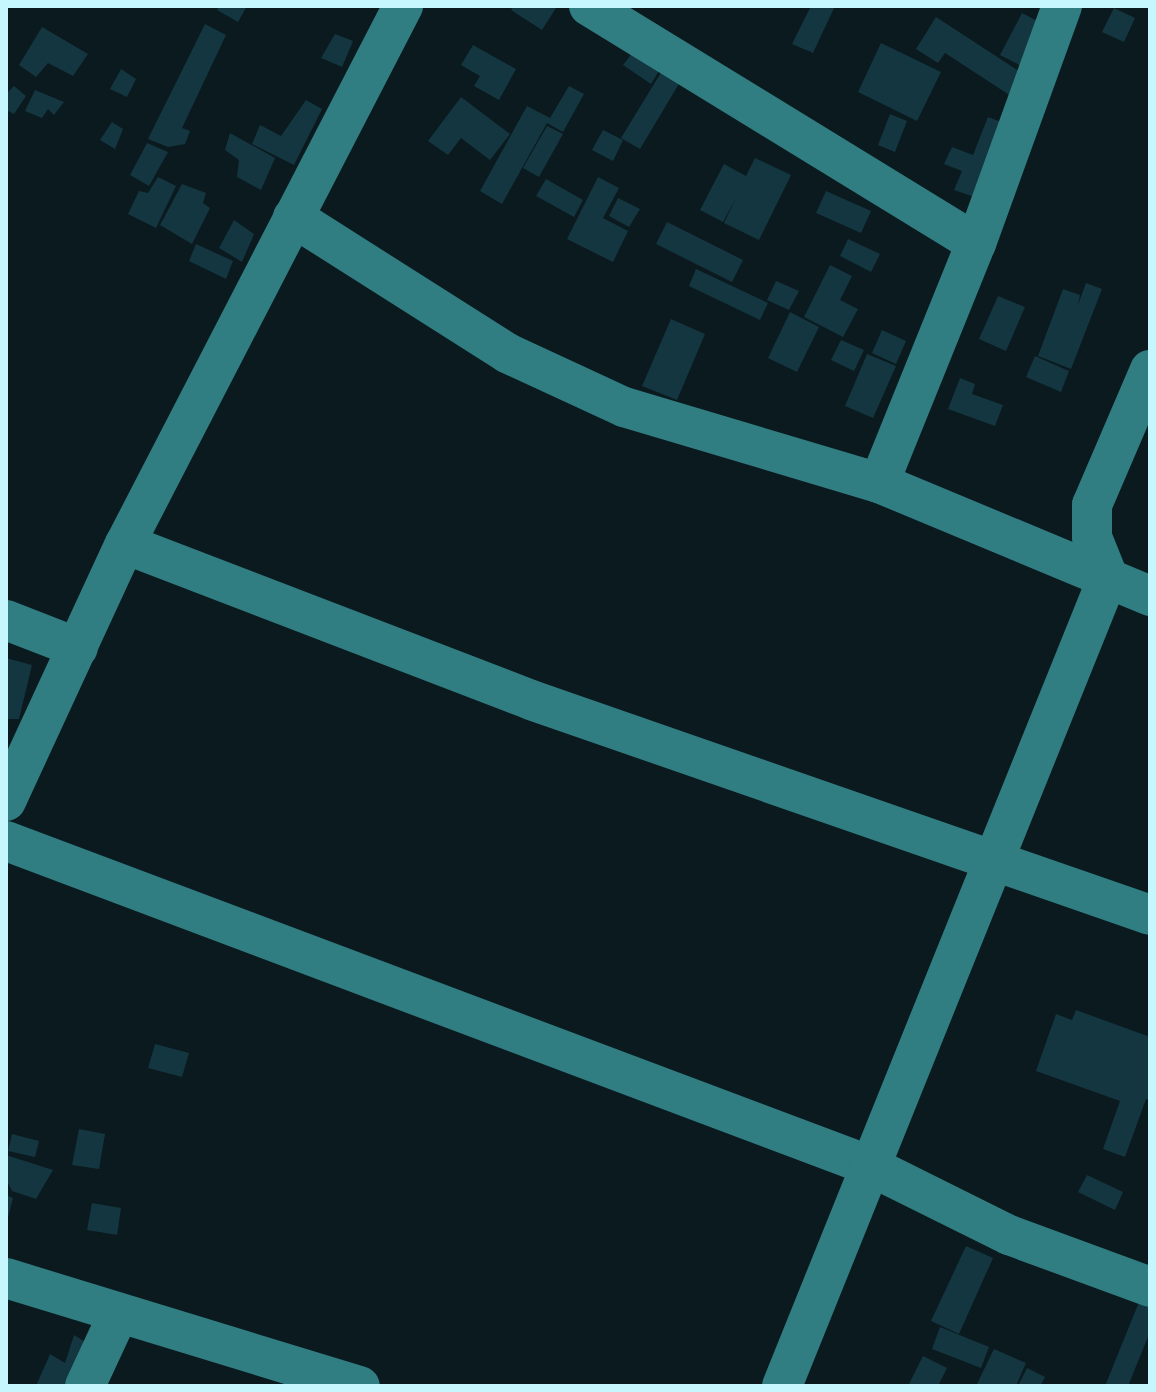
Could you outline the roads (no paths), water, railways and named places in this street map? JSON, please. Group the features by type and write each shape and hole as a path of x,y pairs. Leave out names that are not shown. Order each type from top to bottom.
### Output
{"street":[{"path":"6,801 125,544 403,6"},
{"path":"589,6 976,243"},
{"path":"879,483 976,243 1062,6"},
{"path":"293,217 507,353 624,407 879,483 1150,596"},
{"path":"782,1386 868,1165 1108,577 1092,537 1092,505 1150,370"},
{"path":"125,544 531,700 1150,915"},
{"path":"6,620 78,648"},
{"path":"6,841 868,1165 1009,1235 1150,1287"},
{"path":"6,1278 118,1315 360,1386"},
{"path":"85,1386 118,1315"}]}
